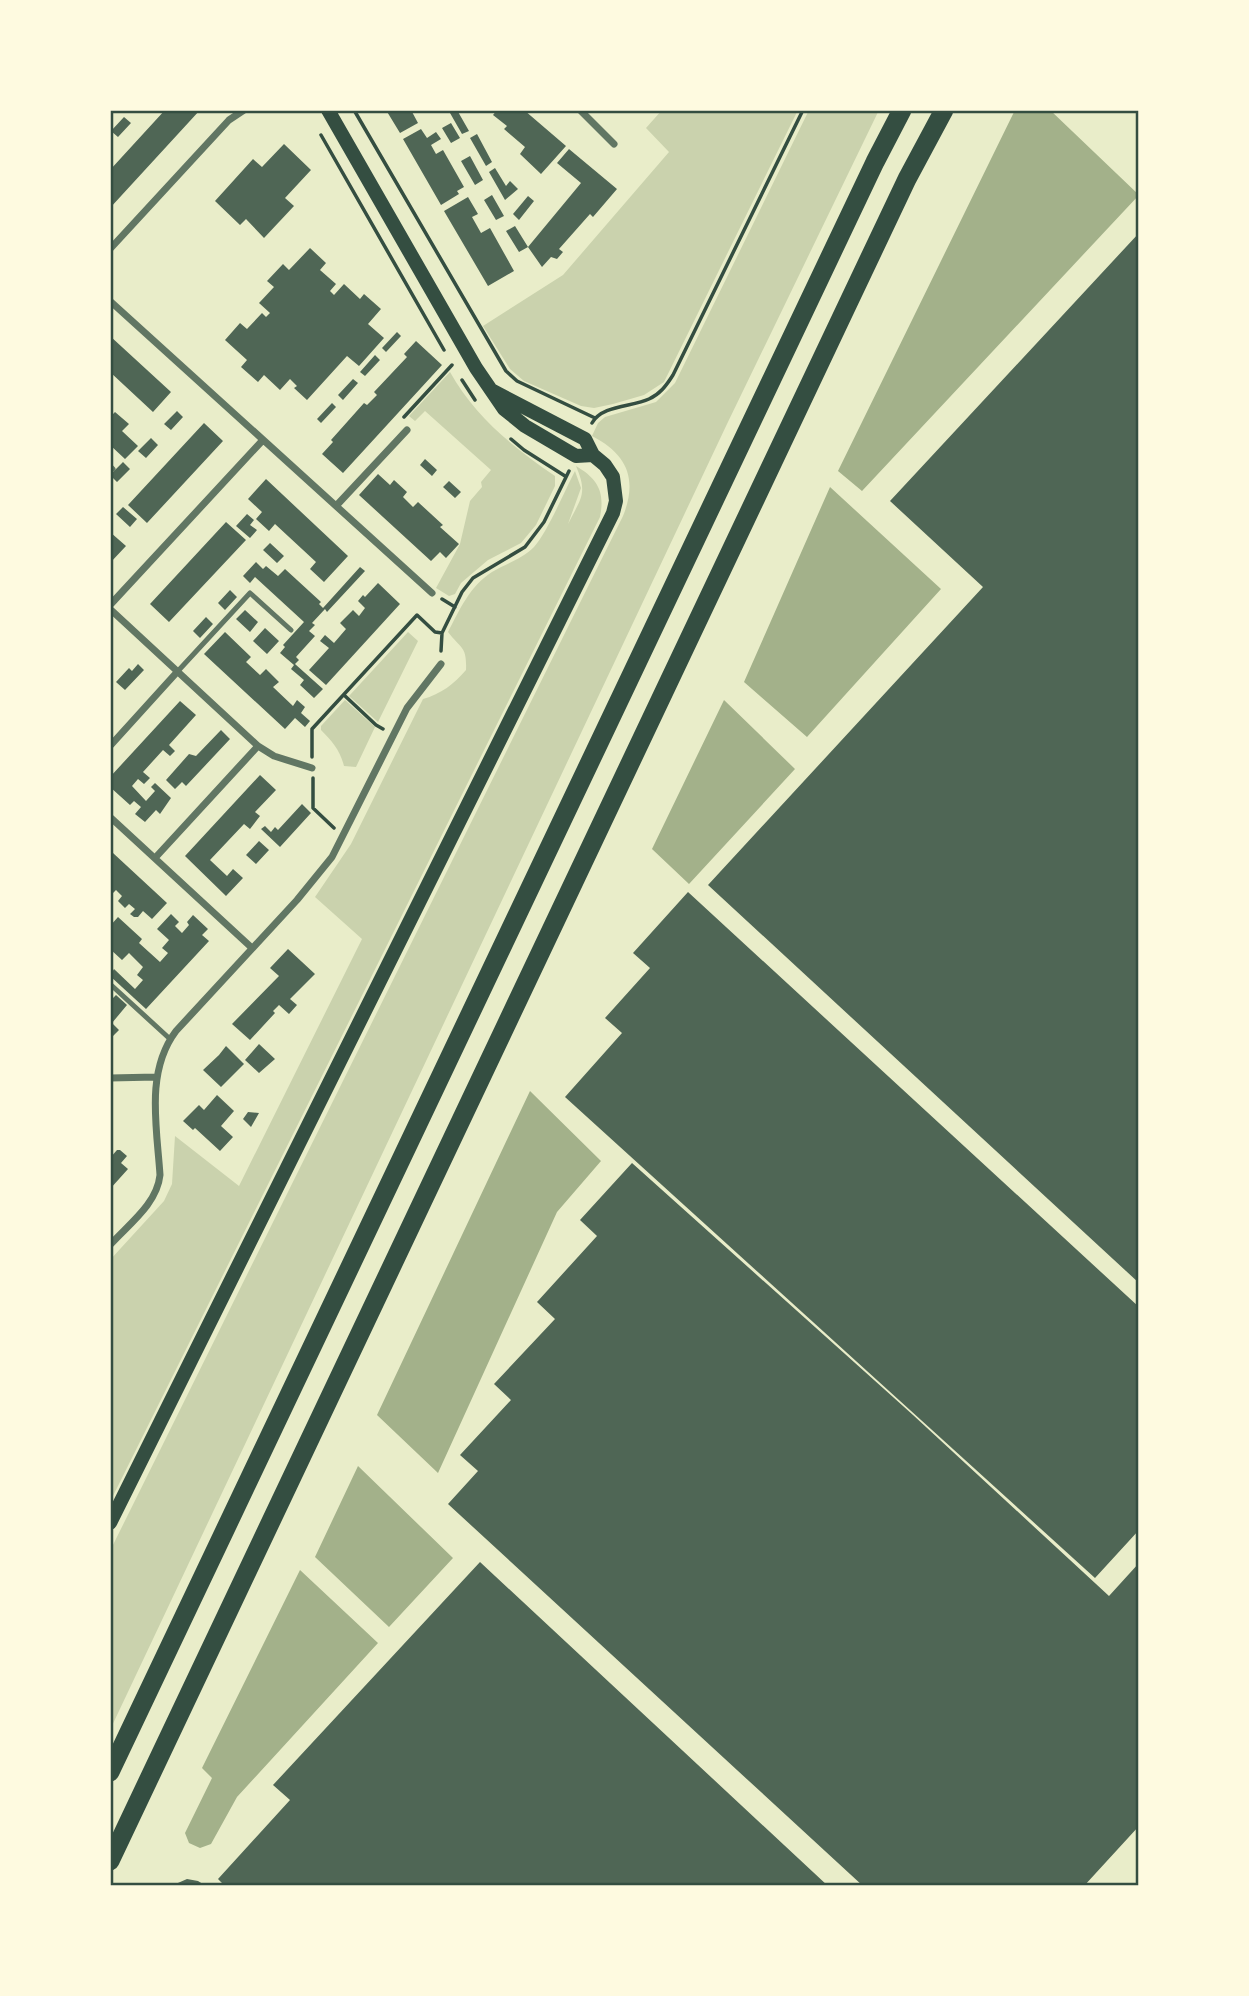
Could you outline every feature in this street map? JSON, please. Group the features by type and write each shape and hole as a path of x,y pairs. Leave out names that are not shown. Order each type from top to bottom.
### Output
{"highway":[{"path":"110,1772 869,174 902,110"},
{"path":"110,1861 866,264 907,178 944,110"}],"main road":[{"path":"328,110 476,368 504,409 525,426 576,456 593,455"},
{"path":"110,1523 613,513 616,501 613,477 605,465 593,455 585,439 494,391"}],"street":[{"path":"110,249 229,120 244,110"},
{"path":"580,110 614,144"},
{"path":"110,301 432,593"},
{"path":"336,506 407,430"},
{"path":"262,441 110,607 258,746 274,756 313,768"},
{"path":"110,1245 159,1189 156,1077 160,1058 170,1039 318,876 343,837 407,708 441,664"},
{"path":"110,746 178,671"},
{"path":"155,858 258,746"},
{"path":"110,817 252,948"},
{"path":"110,1078 156,1077"}],"lane":[{"path":"178,671 250,593 291,631"},
{"path":"110,984 170,1039"}],"path":[{"path":"354,110 506,372 517,382 595,418"},
{"path":"585,439 595,418 607,411 651,398 664,389 803,110"},
{"path":"407,430 401,419 453,365"},
{"path":"441,664 442,633 462,592 473,579 525,547 544,522 576,456"},
{"path":"343,837 313,808 312,729 417,615 435,632 442,633"},
{"path":"344,695 376,725 394,734"}],"shaded area":[{"path":"662,110 798,110 664,382 644,395 613,404 594,408 581,406 524,381 510,369 483,326 563,275 669,152 646,128"},
{"path":"809,110 879,110 727,424 110,1730 110,1551 623,516 629,479 621,459 592,436 598,423 605,417 656,402 675,383"},
{"path":"1015,110 1050,110 1139,195 862,491 838,471"},
{"path":"450,372 471,403 496,430 555,476 555,486 536,525 521,543 488,560 461,583 455,594 449,596 436,588 460,544 470,501 491,470 425,411 415,421 409,416"},
{"path":"576,466 590,476 598,487 601,500 600,517 110,1502 110,1260 164,1201 172,1184 175,1136 239,1186 362,939 315,897 351,844 423,699 447,688 466,670 464,652 448,632 461,607 484,578 534,547 550,522 575,471 581,488 568,524 582,490"},
{"path":"830,487 941,589 807,737 744,682"},
{"path":"408,632 418,641 378,722 349,696"},
{"path":"345,700 375,727 356,767 344,766 335,746 321,730 321,726"},
{"path":"724,700 795,769 689,884 652,849"},
{"path":"530,1091 601,1161 557,1212 438,1473 377,1415"},
{"path":"358,1466 453,1558 389,1627 315,1557"},
{"path":"300,1570 378,1643 237,1797 211,1844 200,1848 189,1843 185,1833 212,1778 202,1768"}],"building":[{"path":"165,110 200,110 110,208 110,170"},
{"path":"386,110 411,110 418,123 400,133"},
{"path":"457,110 469,131 462,134 450,113"},
{"path":"497,110 524,110 566,146 541,174 520,154 525,147 504,129 507,126 493,115"},
{"path":"124,117 131,123 118,137 111,131"},
{"path":"451,123 460,138 451,143 442,128"},
{"path":"421,129 427,138 436,132 441,139 431,145 436,154 443,150 464,187 457,191 459,194 441,205 403,139"},
{"path":"477,134 492,162 486,166 470,138"},
{"path":"284,144 311,170 285,198 294,206 264,238 246,219 240,225 215,201 253,159 262,167"},
{"path":"569,149 617,189 593,217 590,214 559,249 563,252 557,259 551,257 542,267 528,247 581,183 557,163"},
{"path":"470,156 483,180 475,185 461,161"},
{"path":"495,168 506,186 510,181 518,189 505,200 489,172"},
{"path":"492,195 504,216 496,220 484,200"},
{"path":"528,196 534,201 519,220 513,214"},
{"path":"468,197 478,214 472,217 481,233 490,228 514,271 488,286 444,211"},
{"path":"515,226 528,247 519,252 506,231"},
{"path":"1139,233 1139,1283 708,885 983,587 890,501"},
{"path":"310,248 326,263 320,270 336,284 330,291 334,295 344,284 360,299 364,294 381,309 368,324 384,338 359,366 347,356 307,400 294,388 297,386 290,379 280,390 264,375 258,382 241,367 247,360 225,340 240,323 247,329 262,313 266,317 270,313 259,303 274,287 267,281 283,264 289,270"},
{"path":"397,332 401,336 386,352 382,348"},
{"path":"110,336 171,392 153,412 110,372"},
{"path":"416,341 442,365 343,473 322,454 364,403 367,405 377,395 374,392 407,357 404,354"},
{"path":"375,355 380,360 365,376 360,372"},
{"path":"353,379 358,383 343,400 338,395"},
{"path":"332,403 336,407 321,423 317,419"},
{"path":"177,411 183,417 171,430 164,424"},
{"path":"115,412 129,424 122,431 138,446 125,459 110,445 110,417"},
{"path":"204,423 223,441 147,523 128,505"},
{"path":"151,438 158,445 146,458 138,451"},
{"path":"425,459 437,470 432,476 420,465"},
{"path":"123,462 130,469 117,482 110,475"},
{"path":"378,474 390,485 394,480 407,492 403,497 413,507 418,502 459,544 446,558 440,552 431,561 359,495"},
{"path":"266,479 348,556 324,582 310,569 316,562 275,524 269,531 256,519 262,512 248,499"},
{"path":"449,481 461,492 455,498 443,487"},
{"path":"123,507 137,519 130,527 116,514"},
{"path":"247,514 254,520 250,525 257,530 250,538 236,526"},
{"path":"226,522 246,540 169,622 150,604"},
{"path":"110,532 126,546 110,563"},
{"path":"270,543 284,556 277,563 263,550"},
{"path":"256,562 263,569 266,566 278,576 285,569 321,602 319,604 323,608 360,567 365,571 327,612 325,609 312,623 315,625 309,631 315,636 296,657 299,660 295,664 323,689 314,698 300,685 304,680 291,669 294,665 280,653 285,647 283,645 304,622 255,577 250,583 243,576"},
{"path":"378,583 400,604 326,685 309,670 329,648 320,641 325,635 334,643 346,629 340,623 353,610 359,616 365,608 358,601"},
{"path":"230,590 237,597 225,610 218,603"},
{"path":"245,610 258,622 250,632 236,619"},
{"path":"206,617 213,624 200,638 193,631"},
{"path":"265,628 279,641 267,654 253,641"},
{"path":"225,632 251,657 246,662 260,675 266,669 279,682 273,687 293,706 297,700 305,707 301,713 310,721 305,727 295,718 285,729 204,654"},
{"path":"138,664 144,670 125,690 116,682 129,668 132,671"},
{"path":"180,701 196,715 169,745 175,751 170,756 163,750 143,772 150,778 144,784 138,779 132,786 146,801 155,791 151,787 155,783 171,798 160,814 156,810 145,822 135,814 141,807 134,801 130,805 110,787 110,777"},
{"path":"221,730 230,739 186,786 182,782 175,789 166,780 189,754 196,756"},
{"path":"260,775 276,790 255,812 260,816 250,829 244,824 210,860 227,876 233,869 243,878 226,896 185,856"},
{"path":"302,804 311,813 280,847 261,829 265,826 271,832 275,827 278,830"},
{"path":"259,841 269,850 256,864 246,855"},
{"path":"113,853 167,903 152,919 143,911 138,917 130,914 135,909 129,904 125,908 118,901 122,896 116,890 110,896 110,855"},
{"path":"688,892 1139,1307 1139,1530 1095,1578 565,1097 622,1033 605,1018 650,968 633,953"},
{"path":"171,914 179,922 175,926 182,933 193,915 208,929 202,935 209,941 146,1009 110,976 114,969 135,989 143,980 137,975 143,967 129,953 122,960 110,949 110,926 118,917 142,939 139,943 160,962 168,953 162,948 169,940 157,929"},
{"path":"288,949 315,974 290,999 297,1005 289,1014 279,1005 250,1040 232,1024 279,976 270,968"},
{"path":"116,995 127,1005 112,1023 119,1030 110,1039 110,1001"},
{"path":"259,1044 275,1059 259,1073 245,1060"},
{"path":"226,1046 244,1064 221,1087 203,1070"},
{"path":"217,1095 234,1111 221,1126 233,1137 220,1151 195,1128 193,1130 183,1121 199,1105 204,1110"},
{"path":"248,1112 259,1113 251,1127 243,1119"},
{"path":"117,1150 127,1156 121,1163 128,1169 110,1189 110,1158"},
{"path":"632,1163 913,1415 1109,1596 1139,1563 1139,1809 1136,1812 1139,1814 1139,1826 1084,1886 863,1886 448,1504 478,1471 460,1455 511,1400 494,1384 555,1319 537,1302 597,1236 580,1220"},
{"path":"480,1562 828,1886 225,1886 218,1879 290,1800 273,1785"},
{"path":"187,1879 198,1881 206,1886 171,1886"}]}
